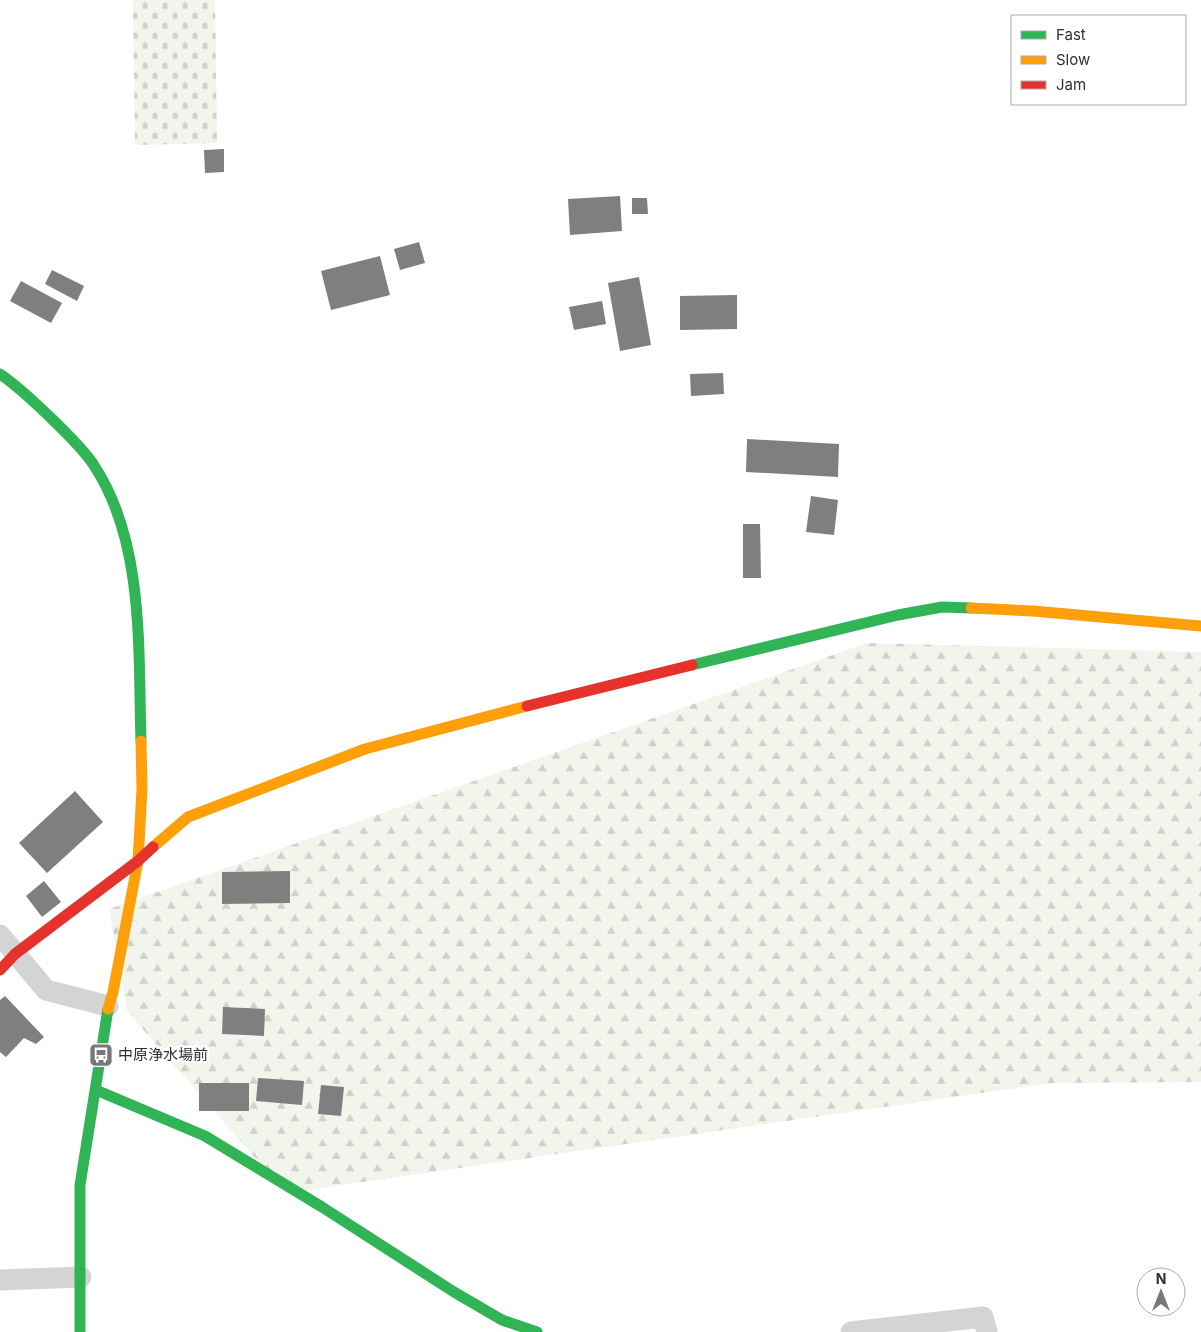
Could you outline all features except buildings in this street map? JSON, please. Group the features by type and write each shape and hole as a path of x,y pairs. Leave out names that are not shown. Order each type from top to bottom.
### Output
{"street":[{"path":"0,374 16,385 62,429 95,466 117,510 134,588 138,634 142,789 138,861 113,992 108,1006 80,1185 80,1332"},
{"path":"0,970 15,954 138,861 188,816 365,750 616,683 898,615 942,607 1033,611 1201,626"},
{"path":"0,935 46,990 108,1006"},
{"path":"96,1090 205,1136 322,1207 454,1292 502,1320 537,1332"},
{"path":"0,1280 81,1277"},
{"path":"851,1332 983,1317 986,1332"}],"green space":[{"path":"133,0 215,0 217,143 135,145"},
{"path":"867,643 1201,652 1201,1082 1051,1083 286,1193 127,1011 109,909"}],"traffic: fast":[{"path":"0,374 31,399 80,447 95,467 111,497 123,530 131,564 136,600 141,741"},
{"path":"692,665 898,615 942,607 971,608"},
{"path":"80,1332 80,1185 108,1009"},
{"path":"96,1090 205,1136 322,1207 454,1292 502,1320 537,1332"}],"traffic: slow":[{"path":"971,608 1033,611 1201,626"},
{"path":"153,847 188,817 365,749 527,706"},
{"path":"108,1009 113,992 138,861 142,789 141,741"}],"traffic: jam":[{"path":"527,706 692,665"},
{"path":"0,970 15,954 138,861 153,847"}],"place":[{"name":"中原浄水場前","path":"101,1055"}]}
